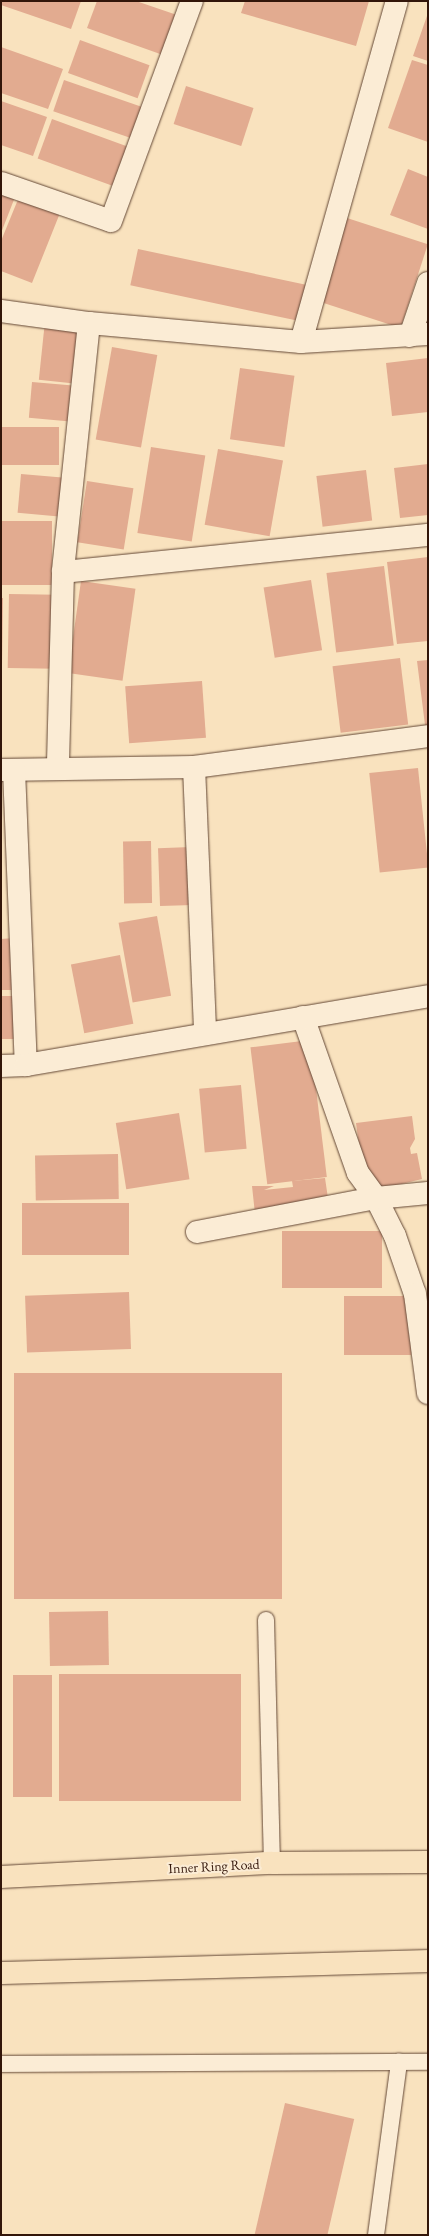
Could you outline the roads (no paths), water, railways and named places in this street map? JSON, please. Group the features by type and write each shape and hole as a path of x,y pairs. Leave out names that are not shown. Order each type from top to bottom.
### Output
{"highway":[{"name":"Inner Ring Road","path":"1,1877 272,1863 428,1862"},
{"path":"1,1973 428,1961"}],"street":[{"path":"1,183 111,221 192,1"},
{"path":"301,342 397,1"},
{"path":"1,311 90,323 301,342 419,335 428,283"},
{"path":"58,767 63,572 90,323"},
{"path":"63,572 428,535"},
{"path":"26,1065 9,844 8,770 58,767 194,767 428,736"},
{"path":"194,767 205,1034"},
{"path":"1,1066 26,1065 428,996"},
{"path":"303,1018 358,1173 376,1198 422,1293 428,1393"},
{"path":"197,1232 376,1198 428,1193"}],"lane":[{"path":"266,1620 272,1863"},
{"path":"376,2235 399,2062"},
{"path":"1,2064 428,2062"}]}
